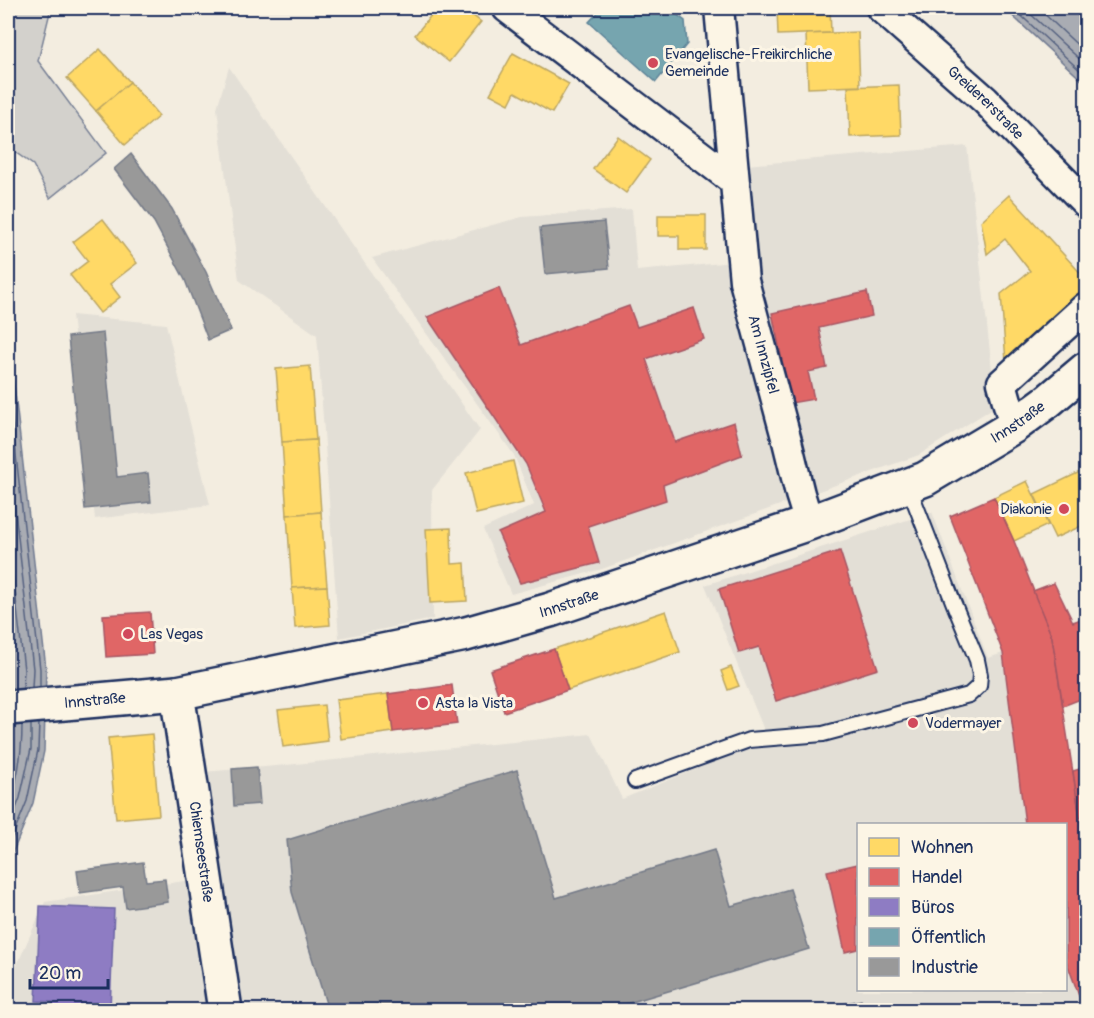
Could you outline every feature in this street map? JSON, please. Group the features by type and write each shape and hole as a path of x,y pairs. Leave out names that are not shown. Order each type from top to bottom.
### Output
{"main road":[{"name":"Innstraße","path":"8,708 177,693 466,634 550,610 809,523 925,479 1014,426 1085,374"},
{"name":"Chiemseestraße","path":"177,693 225,1011"}],"street":[{"path":"507,8 734,181"},
{"name":"Am Innzipfel","path":"718,8 744,281 809,523"},
{"name":"Greidererstraße","path":"881,8 985,100 1086,203"},
{"path":"1014,426 1002,383 1086,307"}],"lane":[{"path":"635,781 749,740 823,734 969,695 979,686 980,675 977,660 908,485"}],"shaded area":[{"path":"8,8 51,8 38,61 106,153 50,198 33,165 8,147"},
{"path":"229,67 480,430 432,490 433,619 339,638 317,335 239,280 217,108"},
{"path":"967,146 996,406 919,455 602,569 511,594 483,529 534,505 514,455 372,258 522,217 632,209 637,271 754,260 746,165"},
{"path":"72,315 166,324 210,505 95,519"},
{"path":"932,512 988,658 1003,653 1080,818 1086,847 1086,1010 8,1010 8,985 45,902 191,880 203,772 591,734 622,799 768,740 705,585"}],"water":[{"path":"1004,8 1086,8 1086,84"},
{"path":"8,331 46,669 44,751 33,803 8,864"}],"building: Wohnen":[{"path":"437,8 463,8 481,22 449,62 415,35"},
{"path":"777,8 830,8 831,33 778,35"},
{"path":"858,32 860,86 808,88 806,34"},
{"path":"100,49 130,82 96,111 67,78"},
{"path":"513,53 569,84 552,113 515,92 509,104 490,94"},
{"path":"130,82 159,116 125,145 96,111"},
{"path":"899,85 901,135 850,137 848,87"},
{"path":"618,136 650,160 626,193 593,169"},
{"path":"1009,195 1086,279 1086,288 1006,362 1001,294 1030,271 1005,239 987,254 981,221"},
{"path":"658,215 706,215 706,250 679,250 679,236 658,236"},
{"path":"103,219 137,263 110,284 120,297 100,313 70,275 88,261 73,242"},
{"path":"310,366 316,440 282,442 276,369"},
{"path":"316,440 321,512 287,515 282,442"},
{"path":"513,461 523,503 476,514 466,473"},
{"name":"Diakonie","path":"1086,469 1086,524 1055,538 1034,494"},
{"path":"1027,481 1048,525 1014,541 994,497"},
{"path":"321,512 327,586 292,588 287,515"},
{"path":"451,528 452,564 465,563 467,601 430,603 426,529"},
{"path":"327,586 330,625 295,628 292,588"},
{"path":"666,611 680,652 568,690 554,649"},
{"path":"731,667 739,686 728,690 721,671"},
{"path":"388,694 393,732 341,739 336,700"},
{"path":"324,705 328,741 283,747 278,710"},
{"path":"152,734 159,815 116,819 108,738"}],"building: Handel":[{"path":"499,288 521,345 629,306 637,327 694,308 704,339 646,359 675,442 734,422 742,455 663,485 666,500 588,526 599,563 520,583 498,533 546,512 526,464 427,317"},
{"path":"867,292 872,316 819,328 827,368 808,372 814,399 791,403 772,313"},
{"path":"994,497 1052,637 1086,848 1086,992 1079,996 1067,963 1067,823 1025,823 1003,653 950,516"},
{"path":"840,551 878,669 776,701 759,647 739,653 719,589"},
{"path":"1054,583 1073,622 1086,617 1086,697 1063,706 1052,637 1033,591"},
{"name":"Las Vegas","path":"150,612 153,654 106,657 103,615"},
{"path":"554,649 568,690 504,712 490,670"},
{"path":"452,685 457,724 393,732 388,694"},
{"path":"1086,767 1086,817 1080,818 1073,771"},
{"path":"857,864 857,949 845,952 827,871"}],"building: Büros":[{"path":"40,906 114,909 110,1010 53,1010 53,1002 36,1001"}],"building: Öffentlich":[{"name":"Evangelische-Freikirchliche Gemeinde","path":"602,8 668,8 685,21 687,44 656,82 589,22"}],"building: Industrie":[{"path":"131,154 172,209 206,272 231,330 208,340 185,280 154,222 114,169"},
{"path":"604,222 609,268 545,274 540,228"},
{"path":"103,333 117,477 148,473 151,502 85,509 68,337"},
{"path":"257,767 260,804 234,806 232,769"},
{"path":"517,770 556,898 714,850 731,906 790,889 809,949 605,1010 328,1010 292,892 287,840"},
{"path":"143,862 146,881 165,879 168,902 126,908 123,887 80,893 77,871"},
{"path":"861,1000 864,1010 833,1010 832,1006"}],"place":[{"name":"Evangelische-Freikirchliche Gemeinde","path":"653,63"},
{"name":"Diakonie","path":"1064,509"},
{"name":"Las Vegas","path":"128,634"},
{"name":"Asta la Vista","path":"423,703"},
{"name":"Vodermayer","path":"913,723"}]}
